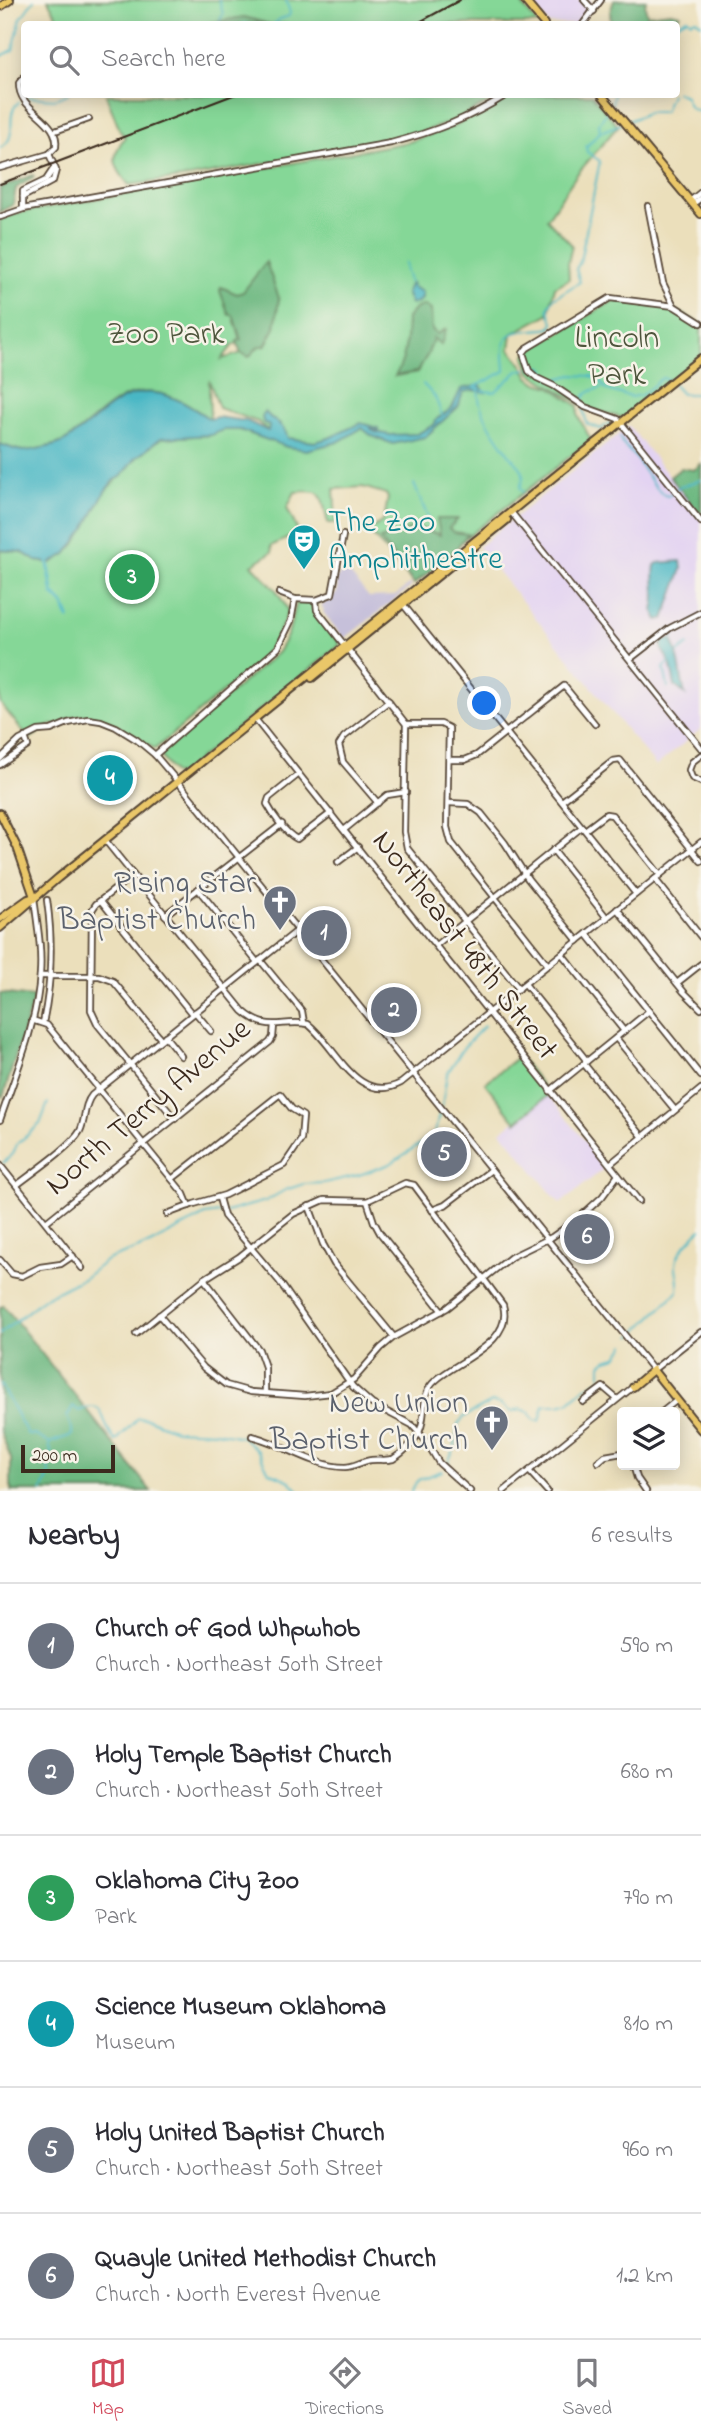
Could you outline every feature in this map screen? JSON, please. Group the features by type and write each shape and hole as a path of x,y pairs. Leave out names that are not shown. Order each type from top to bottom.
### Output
{"main road":[{"path":"0,7 10,0"},
{"path":"524,0 542,21"},
{"path":"604,98 701,214"},
{"path":"623,424 701,358"},
{"path":"0,928 28,906 34,897 701,364"},
{"path":"0,813 17,847 34,897"},
{"path":"0,919 34,897"},
{"path":"633,1387 653,1370 701,1430"}],"street":[{"path":"584,0 594,11"},
{"path":"586,21 601,0"},
{"path":"0,168 49,154 56,147 55,131 23,98"},
{"path":"0,216 23,209 391,144 443,128 487,108 502,98"},
{"path":"55,131 89,119"},
{"path":"23,209 22,193 56,176 49,154"},
{"path":"692,202 701,191"},
{"path":"692,202 701,198"},
{"path":"648,206 663,283 674,306"},
{"path":"701,323 674,306 610,298 523,353 527,368 582,405 618,419 701,522"},
{"path":"512,513 701,748"},
{"path":"279,593 295,599 316,600 332,594 343,535"},
{"path":"155,755 278,648 291,621 295,599"},
{"path":"316,600 319,615 406,724 404,832 407,848 519,989"},
{"path":"402,603 636,894"},
{"path":"630,659 670,628 701,612"},
{"path":"450,760 473,757 564,686 594,724"},
{"path":"377,803 343,762 339,745 389,701"},
{"path":"0,759 37,730 51,730 89,719 108,724 137,740 155,755 178,782 653,1370 701,1332"},
{"name":"Northeast 48th Street","path":"256,720 639,1201"},
{"path":"406,724 447,726 450,734 447,827 451,842 548,965"},
{"path":"0,765 28,746 25,737"},
{"path":"701,755 692,762 689,770 692,778 701,782"},
{"path":"562,801 615,760 620,760 701,862"},
{"path":"299,774 267,802 291,835 297,839 331,813"},
{"path":"344,830 390,794 406,792"},
{"path":"449,803 474,807 505,843 524,874 578,941"},
{"path":"436,945 553,850 606,814 612,815 660,875"},
{"path":"165,915 282,824"},
{"path":"105,840 246,1014 262,1023 311,1025 353,1076 377,1089 393,1087 414,1074 701,842"},
{"path":"338,862 358,847"},
{"path":"553,850 607,918"},
{"path":"133,875 94,906 90,1006 93,1017 174,1119"},
{"path":"655,879 701,937"},
{"path":"198,889 302,1010 304,1023"},
{"path":"0,1120 33,1020 40,976 34,897"},
{"path":"43,1023 51,976 51,922 47,900"},
{"path":"101,901 211,1031"},
{"path":"617,909 701,1009"},
{"path":"38,924 51,922"},
{"path":"17,1185 75,1138 83,1122 87,1101 99,1089 298,930"},
{"path":"587,934 701,1076"},
{"path":"562,954 624,1031"},
{"path":"677,983 701,964"},
{"path":"40,976 91,976 113,981 181,1056"},
{"path":"525,984 643,1136"},
{"path":"550,1091 649,1011"},
{"path":"33,1020 43,1023 99,1089 184,1194 189,1206"},
{"name":"North Terry Avenue","path":"46,1222 270,1042 274,1025"},
{"path":"616,1038 675,1110"},
{"path":"609,1164 701,1089"},
{"path":"167,1214 219,1198 286,1163 301,1140 302,1114 292,1110 280,1094 172,1179"},
{"path":"0,1165 82,1268"},
{"path":"432,1210 445,1205 491,1170"},
{"path":"159,1315 209,1374 232,1387 265,1393 318,1396 337,1391 349,1383 394,1337 442,1311 511,1257 547,1239 590,1209 618,1175"},
{"path":"136,1334 204,1279 251,1248 293,1214 324,1200 367,1201 408,1183 414,1185 503,1305 503,1325 495,1338 432,1385 424,1403 419,1432 393,1459 372,1460 345,1467 294,1453 251,1436"},
{"path":"219,1198 222,1213 285,1289 349,1383 367,1401 407,1421 419,1432 439,1463 470,1491"},
{"path":"367,1201 374,1222 384,1239 442,1311"},
{"path":"309,1206 323,1244 334,1264 394,1337"},
{"path":"0,1260 12,1274 19,1276 40,1266 61,1264 73,1256"},
{"path":"204,1279 259,1350 265,1367 265,1393"},
{"path":"583,1402 603,1387 617,1399"},
{"path":"504,1491 633,1387"},
{"path":"668,1407 677,1400"},
{"path":"598,1462 605,1456 617,1454"},
{"path":"635,1470 646,1491"},
{"path":"528,1471 547,1491"}],"shaded area":[{"path":"529,0 590,0 594,5 581,21 546,21"},
{"path":"629,426 701,516 701,729 656,766 478,547"},
{"path":"341,572 349,573 369,597 395,596 410,584 412,586 344,639 321,606 337,593 337,579"},
{"path":"548,1095 606,1167 560,1204 501,1131"}],"green space":[{"path":"48,0 518,0 536,21 59,21"},
{"path":"614,0 646,0 647,15 671,12 680,14 672,21 611,21 610,12"},
{"path":"244,17 258,21 221,21"},
{"path":"107,98 497,98 451,122 407,137 190,177 129,185 115,161 117,150 125,137"},
{"name":"Zoo Park","path":"508,98 595,98 618,126 577,174 547,219 572,245 568,263 569,279 555,287 548,314 512,334 510,349 529,377 537,383 551,387 578,406 578,416 591,440 461,542 451,555 414,584 369,531 384,520 388,498 386,494 363,487 334,489 336,523 328,523 322,500 317,493 295,492 287,508 299,533 271,546 272,552 252,565 276,590 288,610 275,639 256,664 155,749 121,728 83,715 71,717 61,725 51,725 29,739 0,703 0,550 22,552 36,561 51,563 66,554 75,544 105,491 136,458 161,438 240,430 266,439 267,430 258,422 219,408 209,380 210,419 175,399 146,392 119,400 59,444 23,451 0,444 0,220 18,213 409,142 452,127","holes":["240,342 252,350 222,359 233,345"]},
{"path":"33,175 34,177 16,188 13,205 0,212 0,188"},
{"path":"266,262 279,298 275,328 265,346 259,346 249,357 240,352 237,341 241,340 233,315 229,315 220,291 221,287 237,294 243,292"},
{"name":"Lincoln Park","path":"615,300 676,310 701,324 701,356 624,418 590,409 538,378 530,372 525,356 530,350"},
{"path":"424,305 431,310 432,330 437,334 446,329 441,345 433,338 428,354 417,372 395,376 404,355 407,318 415,309"},
{"path":"701,464 701,516 670,477 681,468 694,470"},
{"path":"437,519 458,519 449,528 453,532 468,534 451,555 414,584 380,539 416,527 440,535"},
{"path":"297,602 312,603 316,614 340,643 339,646 179,775 174,774 162,758 162,753 278,652 288,634"},
{"path":"0,993 34,997 3,1097 0,1096"},
{"path":"519,1056 549,1094 516,1122 485,1083"},
{"path":"4,1306 151,1491 11,1491 11,1459 0,1430 0,1307"}],"water":[{"path":"411,283 422,292 422,298 411,304 406,293"},
{"path":"480,385 485,392 463,392 458,407 425,437 393,444 372,436 362,428 338,442 307,450 287,447 240,430 161,438 136,458 121,477 114,480 105,491 85,529 66,554 51,563 36,561 22,552 0,550 0,444 23,451 59,444 120,400 133,395 147,392 162,394 181,401 210,419 217,417 247,421 268,431 269,426 263,422 262,417 265,412 280,425 288,438 315,442 361,423 378,428 379,431 370,428 375,432 390,435 417,434 434,425 437,419 452,408 461,389"},
{"path":"681,561 682,569 664,619 658,620 653,610 655,565"},
{"path":"672,640 675,647 685,694 675,686 670,662 662,650 662,641"}],"waterway":[{"path":"0,57 13,50 21,18 34,0"},
{"path":"219,0 223,14 220,20"},
{"path":"278,21 289,16 286,0"},
{"path":"680,22 687,18 691,21 696,19 701,24"},
{"path":"680,94 685,96 691,109 701,112"},
{"path":"41,98 58,98"},
{"path":"612,103 613,98"},
{"path":"626,122 649,112 664,112 669,98"},
{"path":"0,148 10,138 12,113 19,102"},
{"path":"600,131 599,124 609,108"},
{"path":"475,387 505,371 504,348 510,336 522,331 551,328 553,322 548,308 554,298 580,282 576,269 580,262 600,161 587,152 586,147 600,132 621,124"},
{"path":"405,262 410,283"},
{"path":"531,368 542,367 553,380 572,375 591,376 598,379 607,390 631,397 642,395 662,378 669,380"},
{"path":"483,391 495,392 518,371 526,369"},
{"path":"423,384 435,397 442,415"},
{"path":"673,384 682,394 701,394"},
{"path":"582,404 587,394 602,388"},
{"path":"479,390 481,407 490,426 520,466 523,478 520,488 523,492"},
{"path":"583,409 587,424 601,429 609,423 611,426"},
{"path":"620,437 663,494 668,496 679,487 701,480"},
{"path":"414,484 429,520 430,530"},
{"path":"48,562 53,594 64,605 69,618"},
{"path":"670,629 674,633 672,640"},
{"path":"678,653 688,645"},
{"path":"668,687 664,668 670,662"},
{"path":"442,1106 447,1074 464,1047 484,1026"},
{"path":"3,1163 13,1154 17,1144 40,1124 48,1103"},
{"path":"226,1212 266,1201 285,1190 304,1184 324,1183 359,1175 390,1164 435,1132 440,1111"},
{"path":"0,1334 43,1299 84,1278 107,1260 150,1244 205,1215 220,1213"},
{"path":"632,1336 678,1291 678,1257 701,1229"},
{"path":"447,1465 455,1446 458,1424 464,1417 492,1402 511,1412 520,1409 529,1412 534,1420 540,1421 544,1405 569,1402 601,1379 601,1364 617,1357 625,1345"},
{"path":"0,1384 28,1435 35,1435 49,1443 52,1456 48,1468 50,1473 42,1491"},
{"path":"49,1443 72,1435 67,1417 73,1406 79,1411 95,1407 116,1441 138,1418 176,1430 216,1432 243,1437 258,1451 269,1472 290,1481 299,1491"},
{"path":"411,1491 418,1480 442,1471"}],"railway":[{"path":"422,21 460,0"},
{"path":"0,184 226,98"}],"place":[{"name":"The Zoo Amphitheatre","path":"304,571"},
{"name":"Oklahoma City Zoo","path":"132,577"},
{"name":"Science Museum Oklahoma","path":"110,778"},
{"name":"Rising Star Baptist Church","path":"280,932"},
{"name":"Church of God Whpwhob","path":"324,933"},
{"name":"Holy Temple Baptist Church","path":"394,1010"},
{"name":"Holy United Baptist Church","path":"444,1154"},
{"name":"Quayle United Methodist Church","path":"587,1237"},
{"name":"New Union Baptist Church","path":"492,1452"}]}
